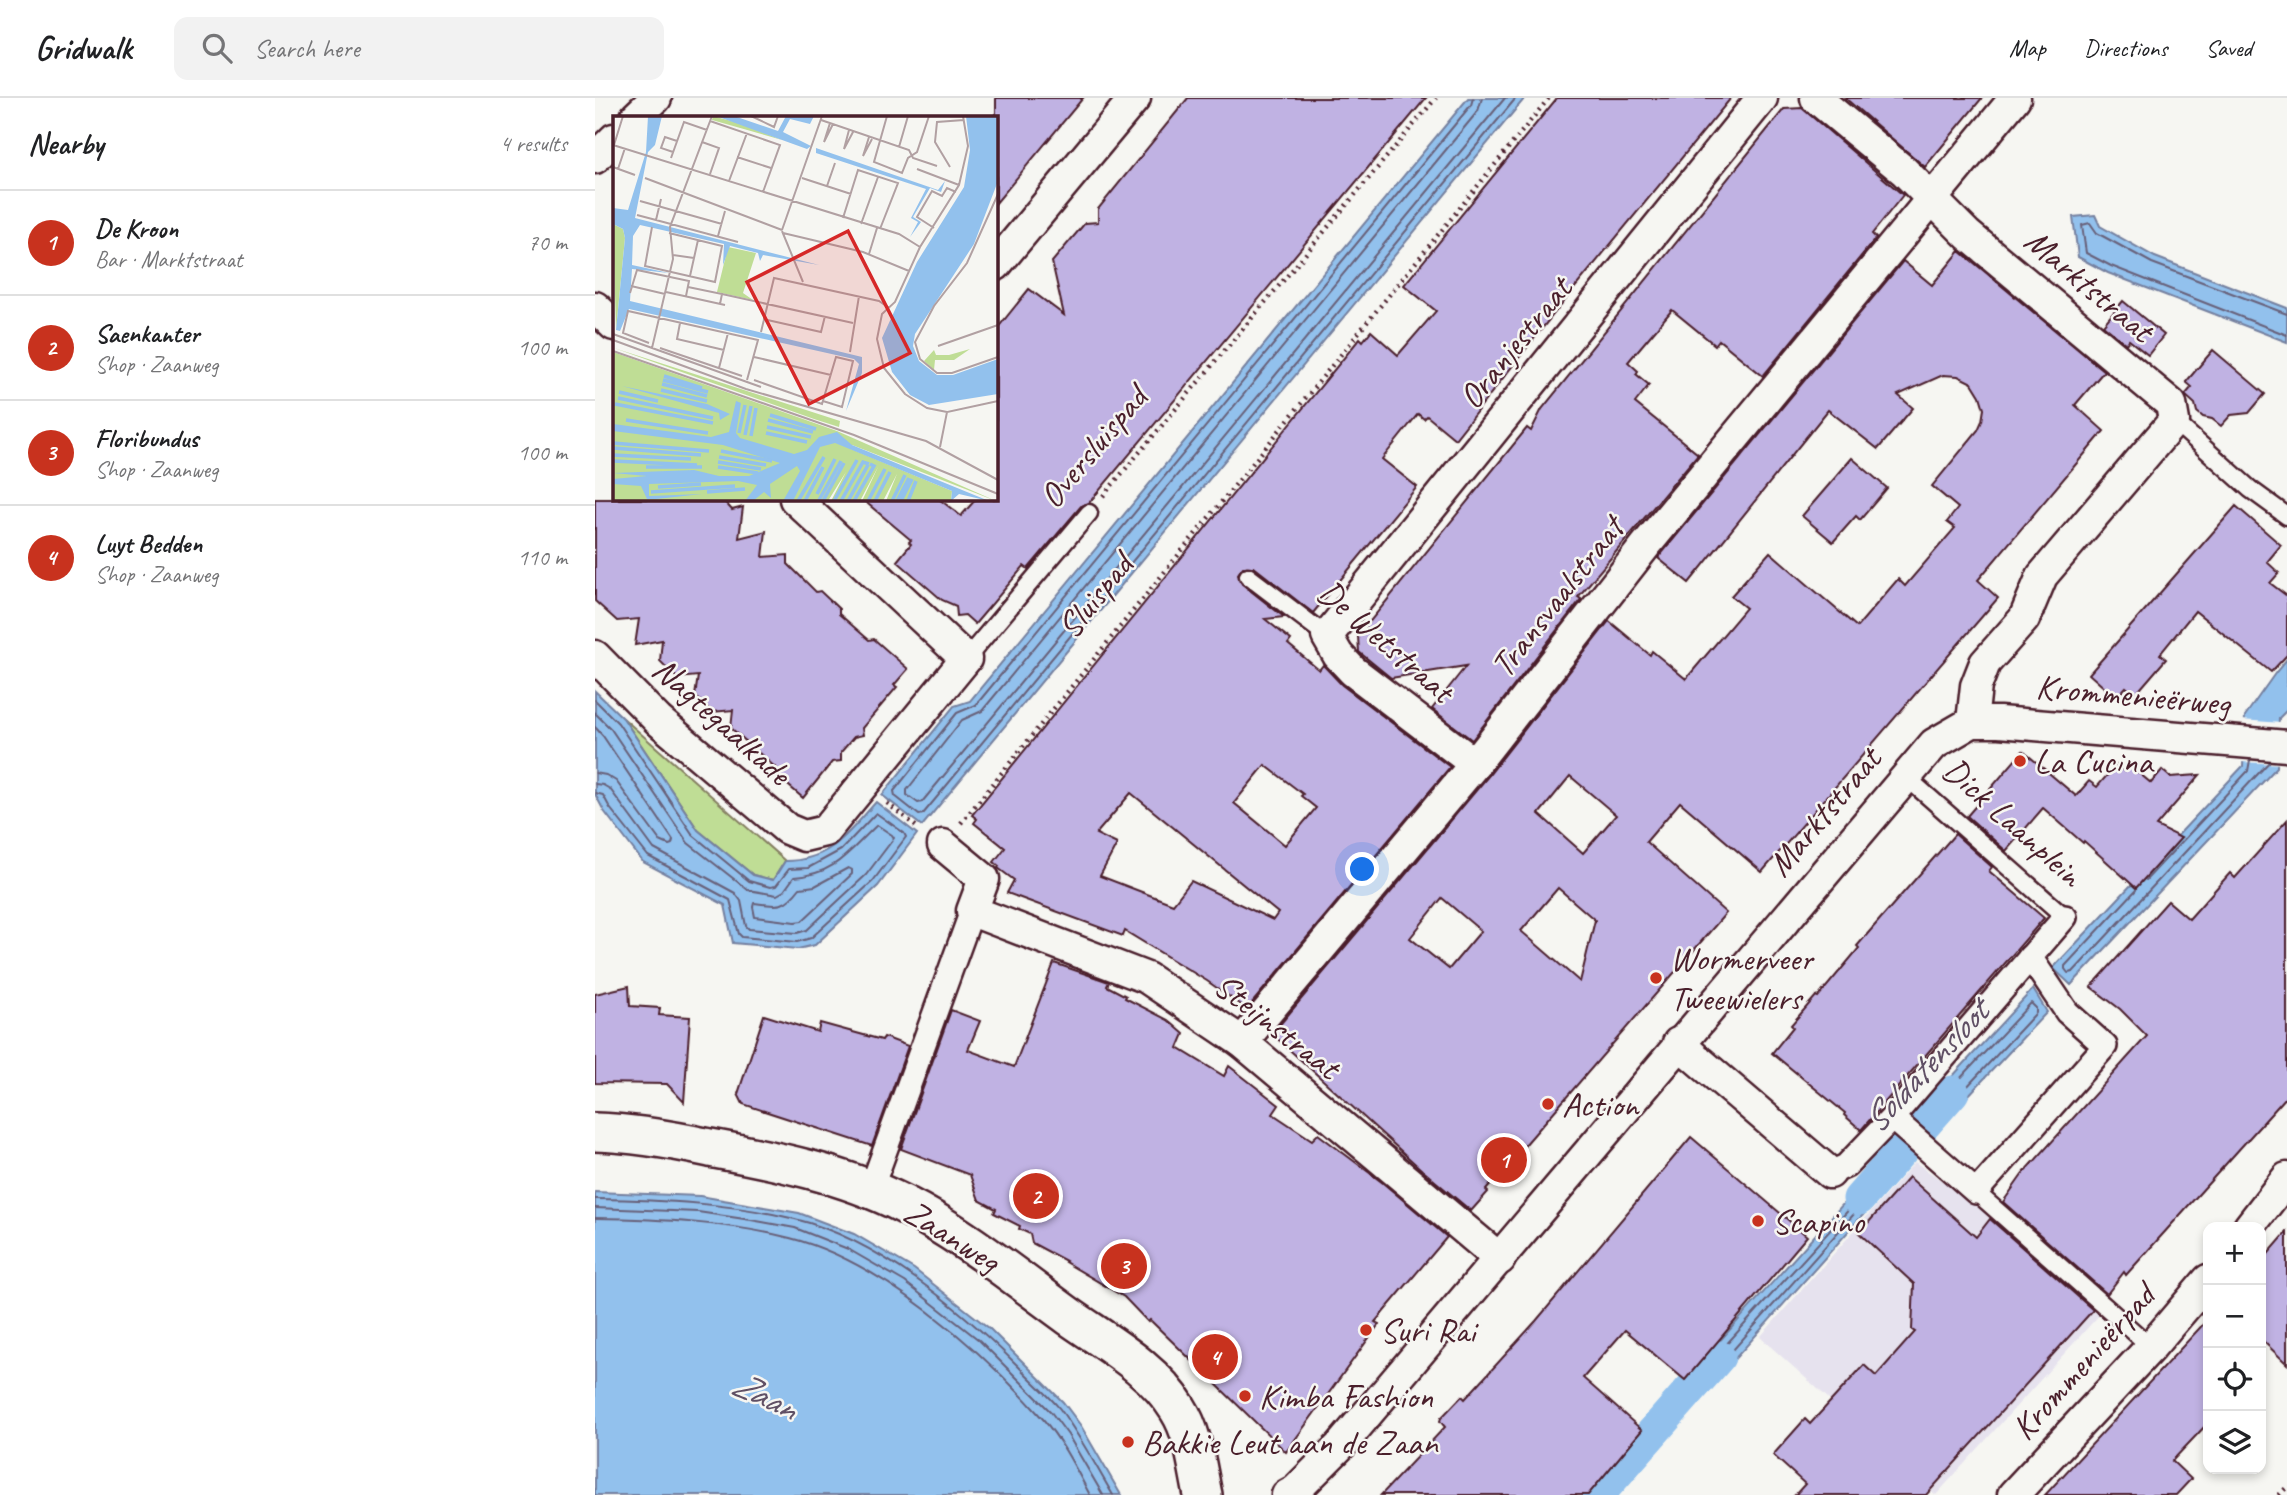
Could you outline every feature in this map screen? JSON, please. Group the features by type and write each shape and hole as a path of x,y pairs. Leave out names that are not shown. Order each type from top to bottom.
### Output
{"street":[{"path":"637,116 656,98"},
{"path":"997,264 1135,98"},
{"name":"Oranjestraat","path":"1327,636 1762,98"},
{"name":"Marktstraat","path":"1816,98 1904,171 1968,235 2171,404 2174,421"},
{"name":"Transvaalstraat","path":"1242,1042 1475,764 1646,545 2015,98"},
{"path":"595,158 613,140"},
{"path":"595,307 613,324"},
{"path":"1972,722 1976,686 1985,663 2024,619 2042,576 2174,421"},
{"path":"798,500 966,659"},
{"name":"De Wetstraat","path":"1327,636 1338,655 1353,671 1475,764"},
{"name":"Nagtegaalkade","path":"595,656 659,721 787,829 804,836"},
{"name":"Oversluispad","path":"804,836 824,831 966,659"},
{"name":"Marktstraat","path":"1287,1495 1296,1490 1341,1445 1905,776 1934,744 1972,722"},
{"name":"Krommenieërweg","path":"1972,722 2287,746"},
{"path":"871,1189 984,879 934,839"},
{"name":"Steijnstraat","path":"972,911 1147,978 1242,1042 1500,1259"},
{"name":"Dick Laanplein","path":"1678,1044 1830,1174 1846,1167 1899,1125 2030,957 2065,917"},
{"path":"1899,1125 1976,1192 2105,1046 2067,1012 2030,957"},
{"name":"Zaanweg","path":"595,1132 676,1141 741,1153 871,1189 924,1215 972,1246 1132,1361 1159,1384 1178,1409 1185,1424 1203,1495"},
{"path":"2253,1222 2287,1178"},
{"name":"Krommenieërpad","path":"2013,1495 2151,1347 2204,1285"}],"lane":[{"path":"2174,421 2250,489 2287,516"},
{"name":"Oversluispad","path":"966,659 1089,513"},
{"name":"De Wetstraat","path":"1248,576 1327,636"},
{"name":"Dick Laanplein","path":"1905,776 2065,917"},
{"path":"1976,1192 2151,1347"}],"path":[{"name":"Oversluispad","path":"1089,513 1436,98"},
{"name":"Sluispad","path":"934,839 1549,98"},
{"path":"881,799 934,839"},
{"path":"2279,1495 2287,1487"}],"shaded area":[{"path":"1915,1162 1995,1218 2101,1313 1936,1495 1760,1337"}],"green space":[{"path":"623,718 785,861 773,880 753,875 698,830"}],"water":[{"path":"1468,98 1525,98 922,826 882,795 954,706 970,701"},
{"path":"2095,215 2100,226 2155,257 2287,308 2287,342 2108,273 2078,257 2073,217"},
{"path":"2287,659 2287,710 2279,718 2277,767 2071,985 2053,968 2243,766 2245,716"},
{"path":"595,691 623,718 698,830 753,875 773,880 785,861 801,860 826,851 847,834 876,802 917,834 878,886 815,945 798,949 733,943 725,905 643,862 604,811 595,794"},
{"path":"2033,989 2047,1012 1933,1133 1915,1117"},
{"path":"1880,1163 1904,1169 1699,1399 1680,1385"},
{"name":"Zaan","path":"595,1192 700,1196 799,1213 854,1234 914,1269 989,1328 1063,1402 1081,1426 1121,1495 595,1495"},
{"path":"1647,1427 1661,1442 1616,1495 1588,1495"}],"pier":[{"path":"2241,720 2282,723 2281,764 2240,762"}],"building":[{"path":"996,98 1083,98 997,202"},
{"path":"1188,98 1426,98 1089,503 1081,506 1028,569 1024,566 975,624 965,615 957,616 956,606 942,600 897,561 911,544 911,540 863,500 940,500 961,516 975,500 997,500 997,329 1029,289 1064,315 1052,262 1085,223 1098,222 1098,209"},
{"path":"1557,98 1731,98 1559,307 1455,439 1427,416 1424,419 1418,414 1382,459 1417,487 1313,613 1254,567 1243,567 1238,574 1242,584 1284,617 1265,619 1291,640 1288,644 1319,670 1323,665 1342,685 1450,767 1247,1009 1125,931 1123,936 1007,893 1014,880 994,862 1005,848 974,823 977,819 972,815 1360,338 1363,341 1371,331 1398,355 1436,311 1404,285","holes":["1265,765 1303,794 1301,796 1316,808 1285,845 1234,803","1131,793 1278,913 1273,920 1191,881 1173,904 1100,876 1117,844 1096,834"]},
{"path":"1845,98 1982,98 1925,167"},
{"path":"1802,108 1903,195 1872,234 1876,238 1763,376 1719,340 1715,345 1672,310 1628,362 1638,371 1636,374 1649,385 1635,403 1698,454 1578,597 1581,599 1472,740 1432,709 1466,666 1391,678 1359,652 1358,636 1527,428 1531,431 1542,409 1784,109"},
{"path":"1960,251 2104,371 2075,405 2104,431 1978,580 1998,598 1762,872 1680,802 1646,842 1726,913 1486,1190 1488,1192 1471,1211 1272,1034 1489,775 1609,621 1650,655 1652,651 1686,679 1746,608 1731,596 1770,552 1857,627 1898,579 1905,586 1955,528 1947,522 1958,508 1932,486 1978,430 1984,409 1972,383 1958,376 1943,375 1898,395 1913,408 1878,449 1828,410 1689,583 1658,558 1903,261 1932,285","holes":["1570,776 1616,815 1583,853 1539,814","1558,888 1595,920 1580,982 1521,931","1442,898 1481,931 1449,969 1410,938"]},
{"path":"2123,301 2164,335 2148,355 2129,340 2126,344 2103,325"},
{"path":"2213,350 2265,394 2249,413 2231,415 2221,426 2197,412 2195,404 2185,395 2192,387 2186,382"},
{"path":"1852,458 1887,488 1860,520 1856,516 1833,542 1802,516"},
{"path":"595,499 723,500 732,510 743,507 739,538 766,531 763,557 788,555 788,564 816,592 820,591 839,609 839,614 869,640 874,639 908,669 894,685 897,687 862,728 863,735 854,737 841,752 841,761 832,762 803,798 775,774 778,770 731,728 733,710 712,712 695,696 698,676 677,678 660,661 662,640 635,645 639,619 617,621 595,601"},
{"path":"2236,506 2281,545 2267,562 2279,573 2270,583 2287,596 2287,655 2271,672 2195,611 2160,654 2166,659 2135,695 2126,687 2116,698 2089,674"},
{"path":"2023,751 2076,796 2089,781 2097,787 2116,765 2124,771 2129,765 2151,783 2162,770 2170,777 2200,775 2156,826 2181,838 2136,888 2043,808 2006,851 1967,816"},
{"path":"2287,820 2287,1096 2126,1275 2124,1272 2107,1294 2003,1202 2022,1175 2147,1036 2120,1009 2091,987 2168,901 2189,919 2230,873 2235,878"},
{"path":"1955,834 1992,867 1989,871 2044,918 1861,1130 1845,1113 1772,1053 1793,1027 1791,1025 1859,948 1857,946"},
{"path":"1054,963 1109,982 1107,986 1126,996 1125,998 1168,1020 1184,1034 1178,1048 1224,1076 1229,1066 1279,1105 1273,1114 1312,1140 1318,1134 1383,1183 1447,1237 1375,1322 1379,1324 1286,1452 1124,1297 1032,1243 1030,1234 994,1213 996,1209 979,1200 970,1175 901,1149 951,1010 980,1021 968,1050 1014,1067"},
{"path":"629,986 630,1006 660,1008 659,1015 690,1017 684,1102 667,1084 595,1083 595,994"},
{"path":"764,1015 818,1032 820,1023 882,1040 884,1037 908,1046 872,1146 743,1104 738,1094"},
{"path":"1691,1137 1807,1236 1685,1380 1625,1330 1583,1378 1642,1430 1588,1495 1381,1495 1445,1427 1440,1421 1441,1418 1462,1396 1465,1399 1536,1321"},
{"path":"1909,1177 1976,1237 1990,1219 2093,1310 1926,1495 1795,1495 1805,1484 1773,1455 1805,1419 1810,1424 1864,1365 1876,1376 1915,1332 1912,1330 1914,1284 1859,1233"},
{"path":"2287,1232 2287,1364 2266,1344 2266,1256"},
{"path":"2203,1324 2203,1428 2172,1461 2191,1479 2176,1495 2045,1495"}],"waterway":[{"name":"Soldatensloot","path":"1859,1199 1953,1092"},
{"name":"Soldatensloot","path":"1598,1495 1719,1357"}],"place":[{"name":"La Cucina","path":"2020,761"},
{"name":"Wormerveer Tweewielers","path":"1656,978"},
{"name":"Action","path":"1548,1104"},
{"name":"De Kroon","path":"1504,1160"},
{"name":"Saenkanter","path":"1036,1196"},
{"name":"Scapino","path":"1758,1221"},
{"name":"Floribundus","path":"1124,1266"},
{"name":"Suri Rai","path":"1366,1330"},
{"name":"Luyt Bedden","path":"1215,1357"},
{"name":"Kimba Fashion","path":"1245,1396"},
{"name":"Bakkie Leut aan de Zaan","path":"1128,1442"}]}
